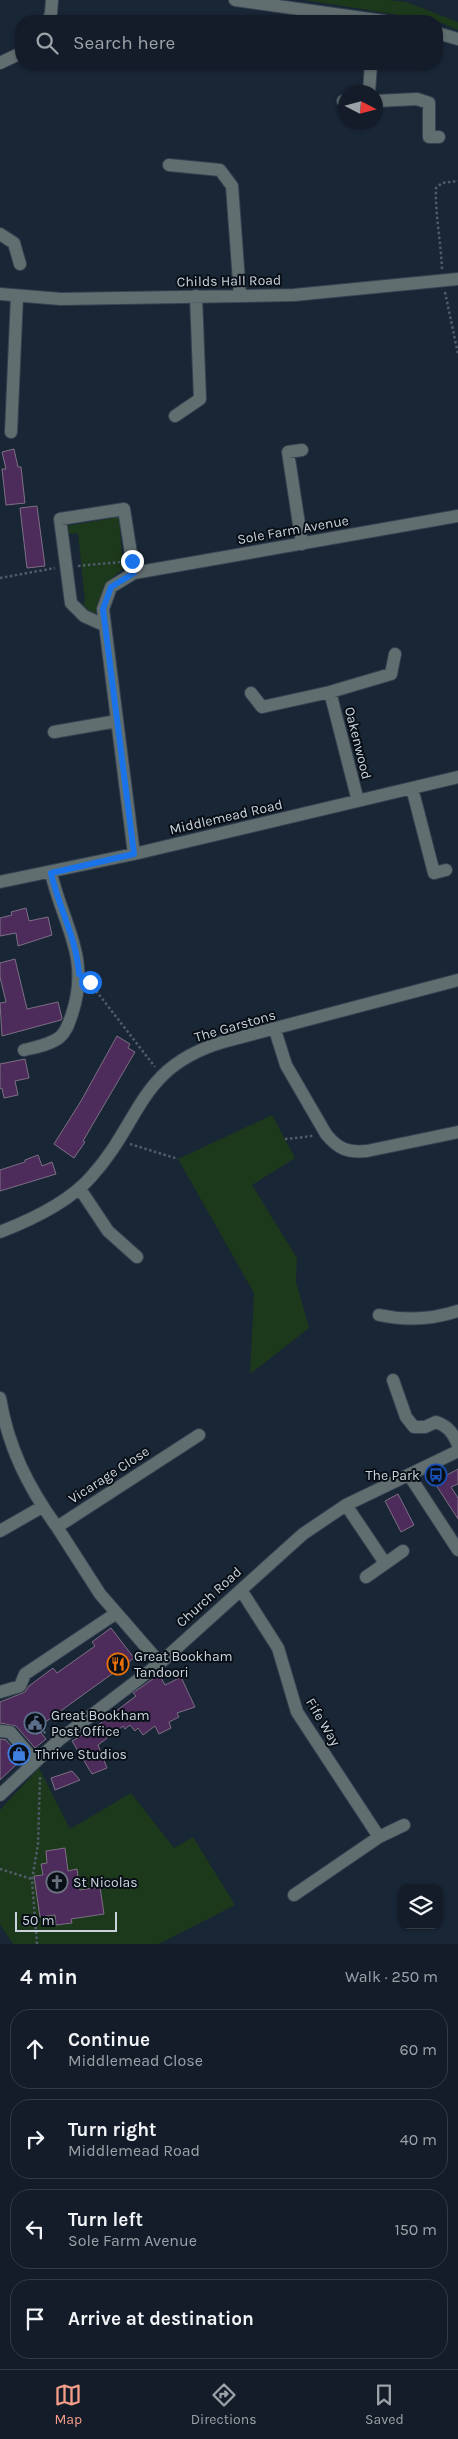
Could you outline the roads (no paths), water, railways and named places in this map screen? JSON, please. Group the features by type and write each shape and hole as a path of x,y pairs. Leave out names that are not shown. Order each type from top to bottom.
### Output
{"street":[{"path":"50,15 52,0"},
{"path":"235,0 336,15"},
{"path":"443,35 458,39"},
{"path":"0,63 15,56"},
{"path":"370,85 371,70"},
{"path":"383,101 417,99 428,103 429,137 439,137"},
{"path":"169,164 220,170 232,186 240,295"},
{"path":"0,234 14,243 20,264"},
{"name":"Childs Hall Road","path":"0,294 62,298 294,295 458,279"},
{"path":"11,432 17,296"},
{"path":"175,416 200,399 196,296"},
{"path":"302,450 288,452 302,544"},
{"path":"104,625 84,616 71,603 60,519 124,509 134,573"},
{"name":"Sole Farm Avenue","path":"134,854 104,625 103,609 111,587 134,573 458,516"},
{"name":"Oakenwood","path":"251,693 262,707 330,692 391,674 395,654"},
{"name":"Oakenwood","path":"330,692 358,801"},
{"path":"54,732 117,721"},
{"name":"Middlemead Road","path":"0,882 51,873 134,854 458,777"},
{"path":"412,788 434,873 446,870"},
{"path":"24,1050 48,1044 60,1037 67,1028 77,1000 79,974 73,936 51,873"},
{"name":"The Garstons","path":"0,1232 32,1218 80,1189 92,1177 118,1140 137,1107 162,1075 187,1055 201,1049 458,980"},
{"path":"276,1030 286,1065 327,1135 334,1144 343,1150 356,1152 458,1132"},
{"path":"80,1189 108,1231 137,1258"},
{"path":"379,1315 400,1319 434,1319 458,1311"},
{"path":"392,1380 406,1417 414,1427 425,1427 436,1422 446,1425 458,1444"},
{"path":"0,1398 12,1448 25,1479 100,1594 115,1614 160,1663"},
{"name":"Vicarage Close","path":"57,1527 199,1435"},
{"name":"Church Road","path":"0,1795 60,1740 160,1663 303,1534 346,1505 458,1451"},
{"path":"409,1475 458,1550"},
{"path":"346,1505 385,1563"},
{"path":"5,1527 42,1507"},
{"path":"366,1577 403,1551"},
{"name":"Fife Way","path":"241,1590 278,1648 297,1712 379,1837"},
{"path":"0,1692 7,1692 20,1686 25,1674 115,1614"},
{"path":"0,1732 10,1732 35,1762"},
{"path":"294,1895 379,1837 404,1825"}],"place":[{"name":"The Park","path":"436,1475"},
{"name":"Great Bookham Tandoori","path":"118,1664"},
{"name":"Great Bookham Post Office","path":"35,1723"},
{"name":"Thrive Studios","path":"19,1754"},
{"name":"St Nicolas","path":"57,1882"}]}
